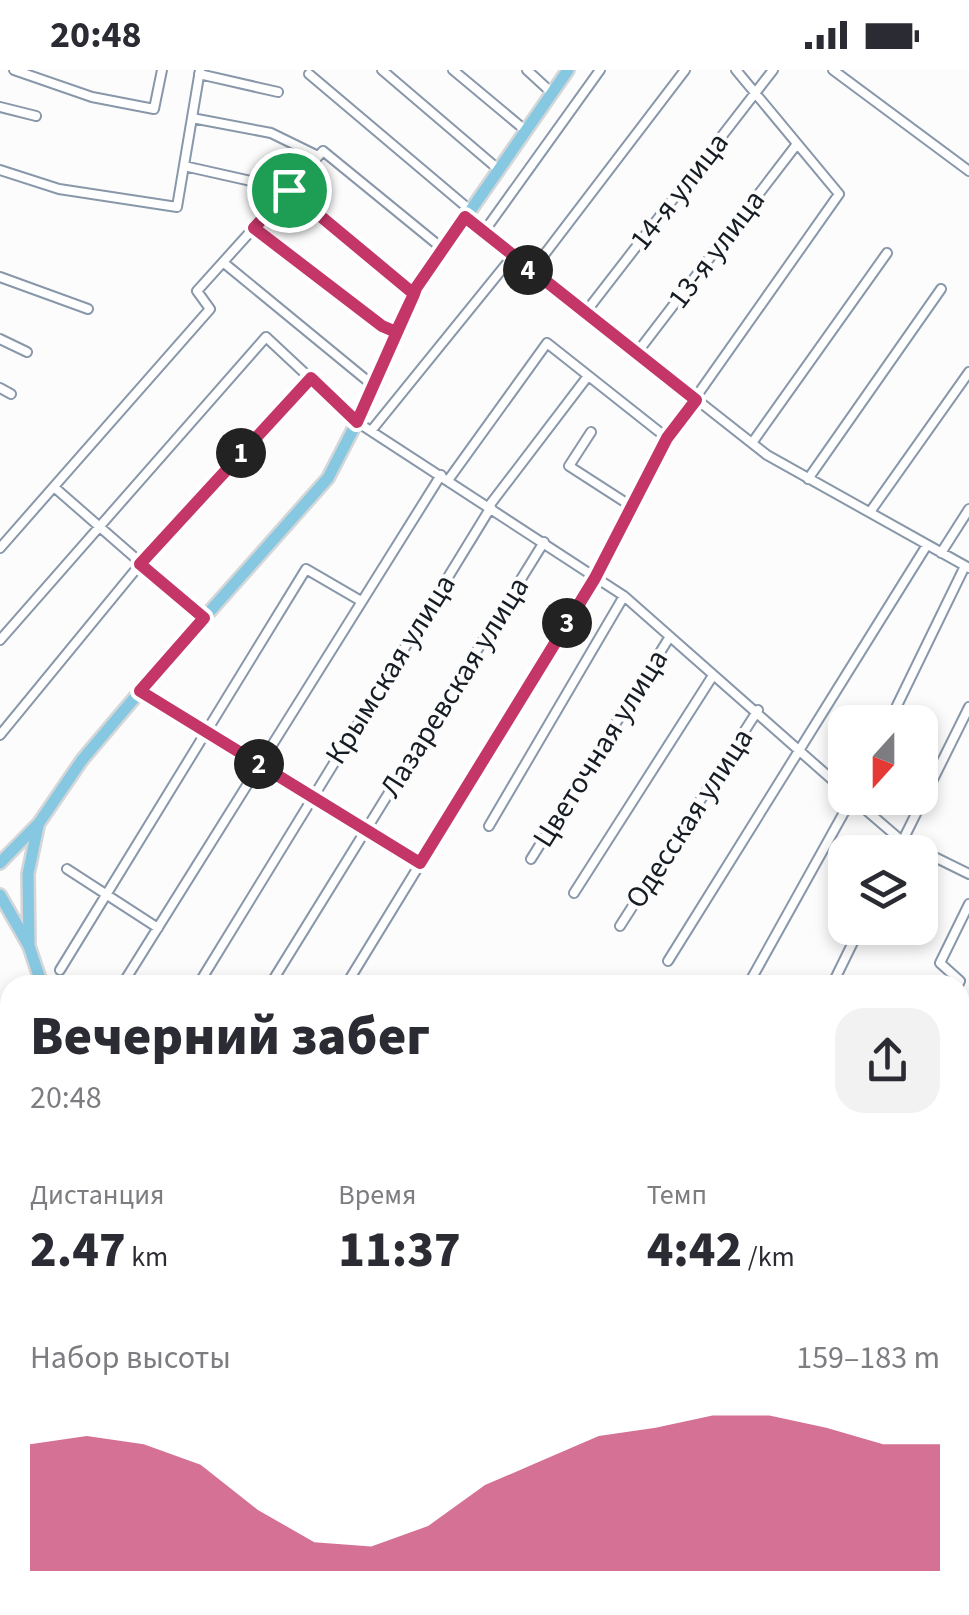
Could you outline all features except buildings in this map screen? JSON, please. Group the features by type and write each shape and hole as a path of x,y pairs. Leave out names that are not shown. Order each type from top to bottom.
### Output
{"main road":[{"path":"0,862 38,823 82,760 140,691 328,478 375,387 414,294 568,70"},
{"path":"29,946 28,874 38,823"},
{"path":"0,895 29,946 39,975"}],"street":[{"path":"14,70 92,97 154,109 162,70"},
{"path":"382,70 498,169"},
{"path":"453,70 526,130"},
{"path":"526,70 552,92"},
{"path":"483,233 600,70"},
{"path":"531,272 685,70"},
{"path":"352,975 595,578 667,438 838,194 736,70"},
{"name":"14-я улица","path":"585,313 773,70"},
{"path":"834,70 969,171"},
{"path":"0,170 59,189 176,207 199,72 278,92"},
{"path":"309,74 468,213 483,233 752,444 967,567 898,705"},
{"path":"0,107 36,116"},
{"path":"192,118 271,133 320,153 443,248"},
{"name":"13-я улица","path":"636,354 797,144"},
{"path":"0,548 210,309 198,292 320,153"},
{"path":"184,166 260,183"},
{"path":"289,190 414,294"},
{"path":"254,228 382,326 396,332"},
{"path":"752,444 887,253"},
{"path":"370,431 512,257"},
{"path":"224,263 375,387"},
{"path":"0,277 88,309"},
{"path":"808,478 941,289"},
{"path":"0,640 266,337 357,422 624,596 712,677 758,710 828,776"},
{"path":"0,339 27,352"},
{"path":"128,975 361,601 445,477 547,343 667,438"},
{"path":"870,512 969,372"},
{"name":"Крымская улица","path":"204,975 490,507 588,376"},
{"path":"0,735 140,564 311,378"},
{"path":"0,388 11,394"},
{"path":"591,432 569,466 631,506"},
{"path":"54,486 204,618"},
{"path":"941,553 969,508"},
{"name":"Лазаревская улица","path":"276,975 544,542"},
{"path":"668,961 927,545"},
{"path":"60,970 306,569 361,601"},
{"path":"489,826 624,596"},
{"name":"Цветочная улица","path":"531,860 669,638"},
{"path":"574,893 712,677"},
{"path":"140,691 420,863"},
{"path":"905,835 969,707"},
{"name":"Одесская улица","path":"620,926 758,710"},
{"path":"754,975 843,815"},
{"path":"871,815 894,835"},
{"path":"938,859 969,874"},
{"path":"67,869 158,928"},
{"path":"954,975 940,963 969,904"},
{"path":"837,975 852,945"}],"route":[{"path":"289,190 254,228 382,326 396,332 414,294 416,288 465,217 696,400 667,438 595,578 420,863 140,691 204,618 140,564 311,378 357,422 414,294 289,190"}]}
